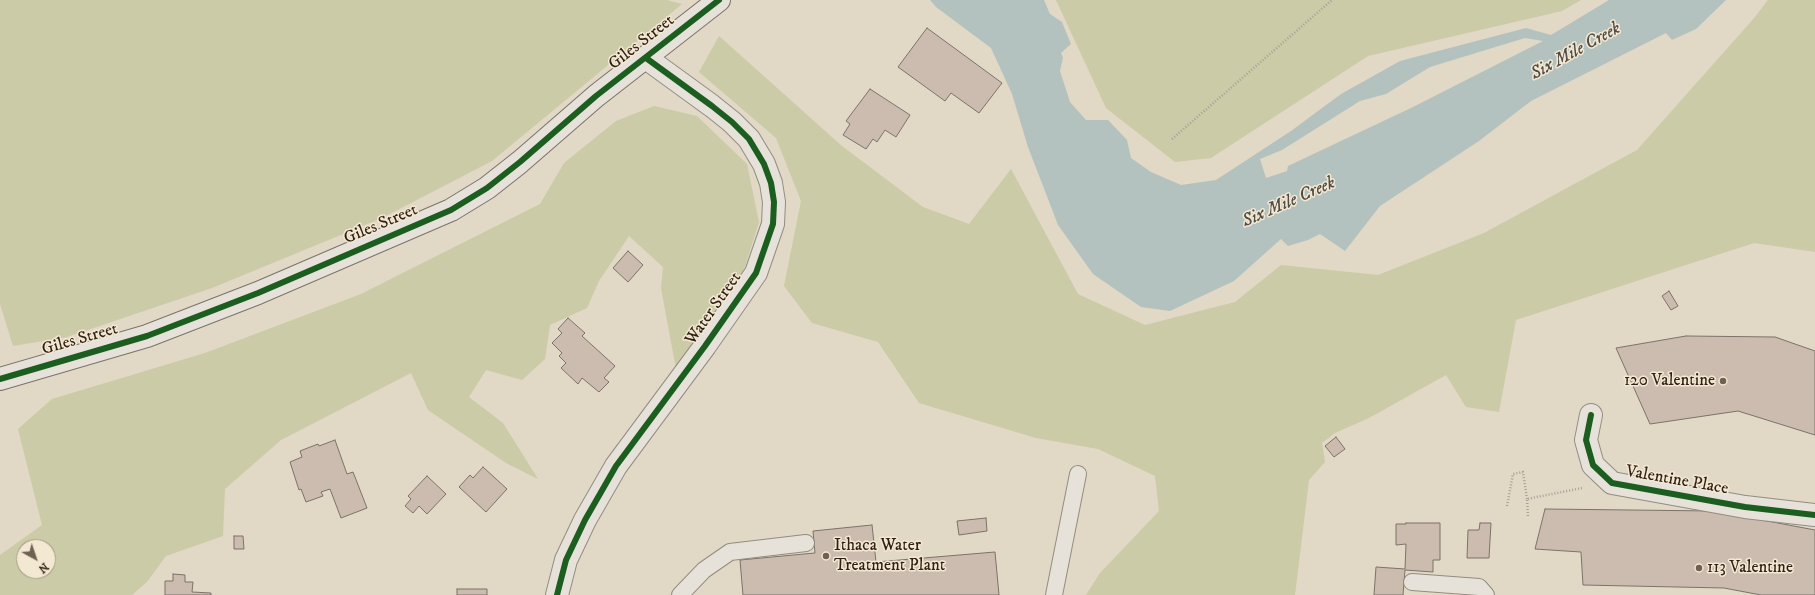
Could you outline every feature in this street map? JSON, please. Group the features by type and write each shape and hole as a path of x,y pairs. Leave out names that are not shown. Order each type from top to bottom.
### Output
{"street":[{"name":"Giles Street","path":"0,379 147,336 258,293 451,210 487,188 596,96 719,0"},
{"name":"Water Street","path":"557,595 566,560 589,513 616,466 705,346 756,273 773,224 774,202 771,183 764,164 749,140 732,122 712,106 646,58"},
{"name":"Valentine Place","path":"1591,415 1586,440 1593,465 1612,483 1745,507 1815,515"}],"lane":[{"path":"1054,595 1078,474"},
{"path":"680,595 704,570 730,552 806,543"},
{"path":"1412,582 1479,587 1486,595"}],"path":[{"path":"1172,139 1332,0"},
{"path":"1507,506 1513,474 1523,472 1528,516"},
{"path":"1527,499 1612,483"}],"green space":[{"path":"0,0 667,0 682,4 492,161 382,218 212,288 67,337 13,346 0,304"},
{"path":"1056,0 1581,0 1562,11 1368,56 1211,158 1175,162 1106,108"},
{"path":"1768,0 1815,0 1815,252 1754,243 1516,320 1499,412 1466,407 1446,375 1369,418 1335,433 1322,443 1325,462 1309,480 1295,595 1086,595 1100,573 1159,511 1155,476 1098,449 1036,438 919,403 878,342 812,323 784,286 801,201 776,138 699,72 719,36 842,146 923,207 969,224 1011,169 1078,294 1145,325 1235,302 1281,265 1378,275 1484,233 1637,150 1755,17"},
{"path":"654,106 697,116 747,164 759,222 740,282 676,369 661,288 663,267 629,236 599,281 587,308 550,325 545,359 522,380 486,370 469,397 503,423 538,479 506,463 428,410 411,373 281,440 225,489 223,536 166,556 147,582 132,595 0,595 0,555 16,544 16,579 56,579 56,539 22,539 42,525 18,429 52,399 205,353 361,294 540,204 564,163 616,121"}],"water":[{"name":"Six Mile Creek","path":"930,0 1044,0 1050,14 1062,22 1071,44 1061,53 1063,58 1060,71 1070,102 1086,120 1108,120 1127,140 1131,158 1151,172 1181,185 1216,180 1291,131 1341,94 1400,61 1526,28 1551,35 1609,0 1726,0 1696,29 1672,40 1666,33 1531,101 1479,141 1380,206 1345,251 1320,234 1308,240 1288,246 1281,239 1234,281 1170,311 1141,307 1093,274 1058,225 1028,147 1012,94 991,48 936,7","holes":["1525,38 1543,41 1413,107 1288,166 1287,171 1266,178 1260,159 1282,150 1360,101 1386,94 1430,67"]}],"building":[{"path":"927,28 1002,83 979,113 951,93 945,101 898,67"},
{"path":"870,89 910,115 896,137 885,130 877,142 873,139 866,149 843,135 850,124 846,121"},
{"path":"628,251 643,265 628,282 613,268"},
{"path":"1669,291 1678,306 1671,310 1662,296"},
{"path":"568,318 585,333 582,336 615,366 604,378 609,382 599,392 582,378 578,384 561,368 566,363 559,356 562,353 552,343 562,333 558,329"},
{"name":"120 Valentine","path":"1686,336 1775,337 1815,351 1815,435 1738,411 1650,424 1616,348"},
{"path":"1336,437 1345,449 1334,457 1325,446"},
{"path":"335,440 347,474 353,472 367,508 341,518 330,489 321,492 323,496 306,502 301,489 299,490 290,462 302,457 300,451 318,444 319,446"},
{"path":"483,467 507,489 486,512 459,487 470,475 473,478"},
{"path":"427,476 446,494 427,514 419,506 413,513 405,506 411,499 408,496"},
{"name":"113 Valentine","path":"1545,509 1714,511 1815,530 1815,595 1761,595 1724,588 1583,585 1581,552 1535,549"},
{"path":"986,518 987,531 959,535 957,521"},
{"path":"1440,523 1440,560 1433,560 1433,572 1405,570 1403,595 1374,595 1376,567 1405,569 1406,544 1396,545 1396,524"},
{"path":"1480,523 1491,523 1489,558 1467,558 1468,530 1479,530"},
{"name":"Ithaca Water Treatment Plant","path":"872,525 876,562 995,552 999,595 743,595 740,560 815,553 813,531"},
{"path":"234,536 243,536 244,549 234,549"},
{"path":"173,574 185,575 185,582 193,582 192,592 211,593 211,595 165,595 165,581 173,581"},
{"path":"457,589 487,589 487,595 457,595"}],"cycle path":[{"path":"0,379 147,336 258,293 451,210 487,188 520,162 596,96 719,0"},
{"path":"557,595 566,560 585,520 616,466 705,346 756,273 773,224 774,202 771,183 764,164 749,139 732,122 712,106 646,58"},
{"path":"1591,415 1586,440 1593,465 1612,483 1745,507 1815,515"}],"place":[{"name":"120 Valentine","path":"1723,381"},
{"name":"Ithaca Water Treatment Plant","path":"826,556"},
{"name":"113 Valentine","path":"1699,568"}]}
